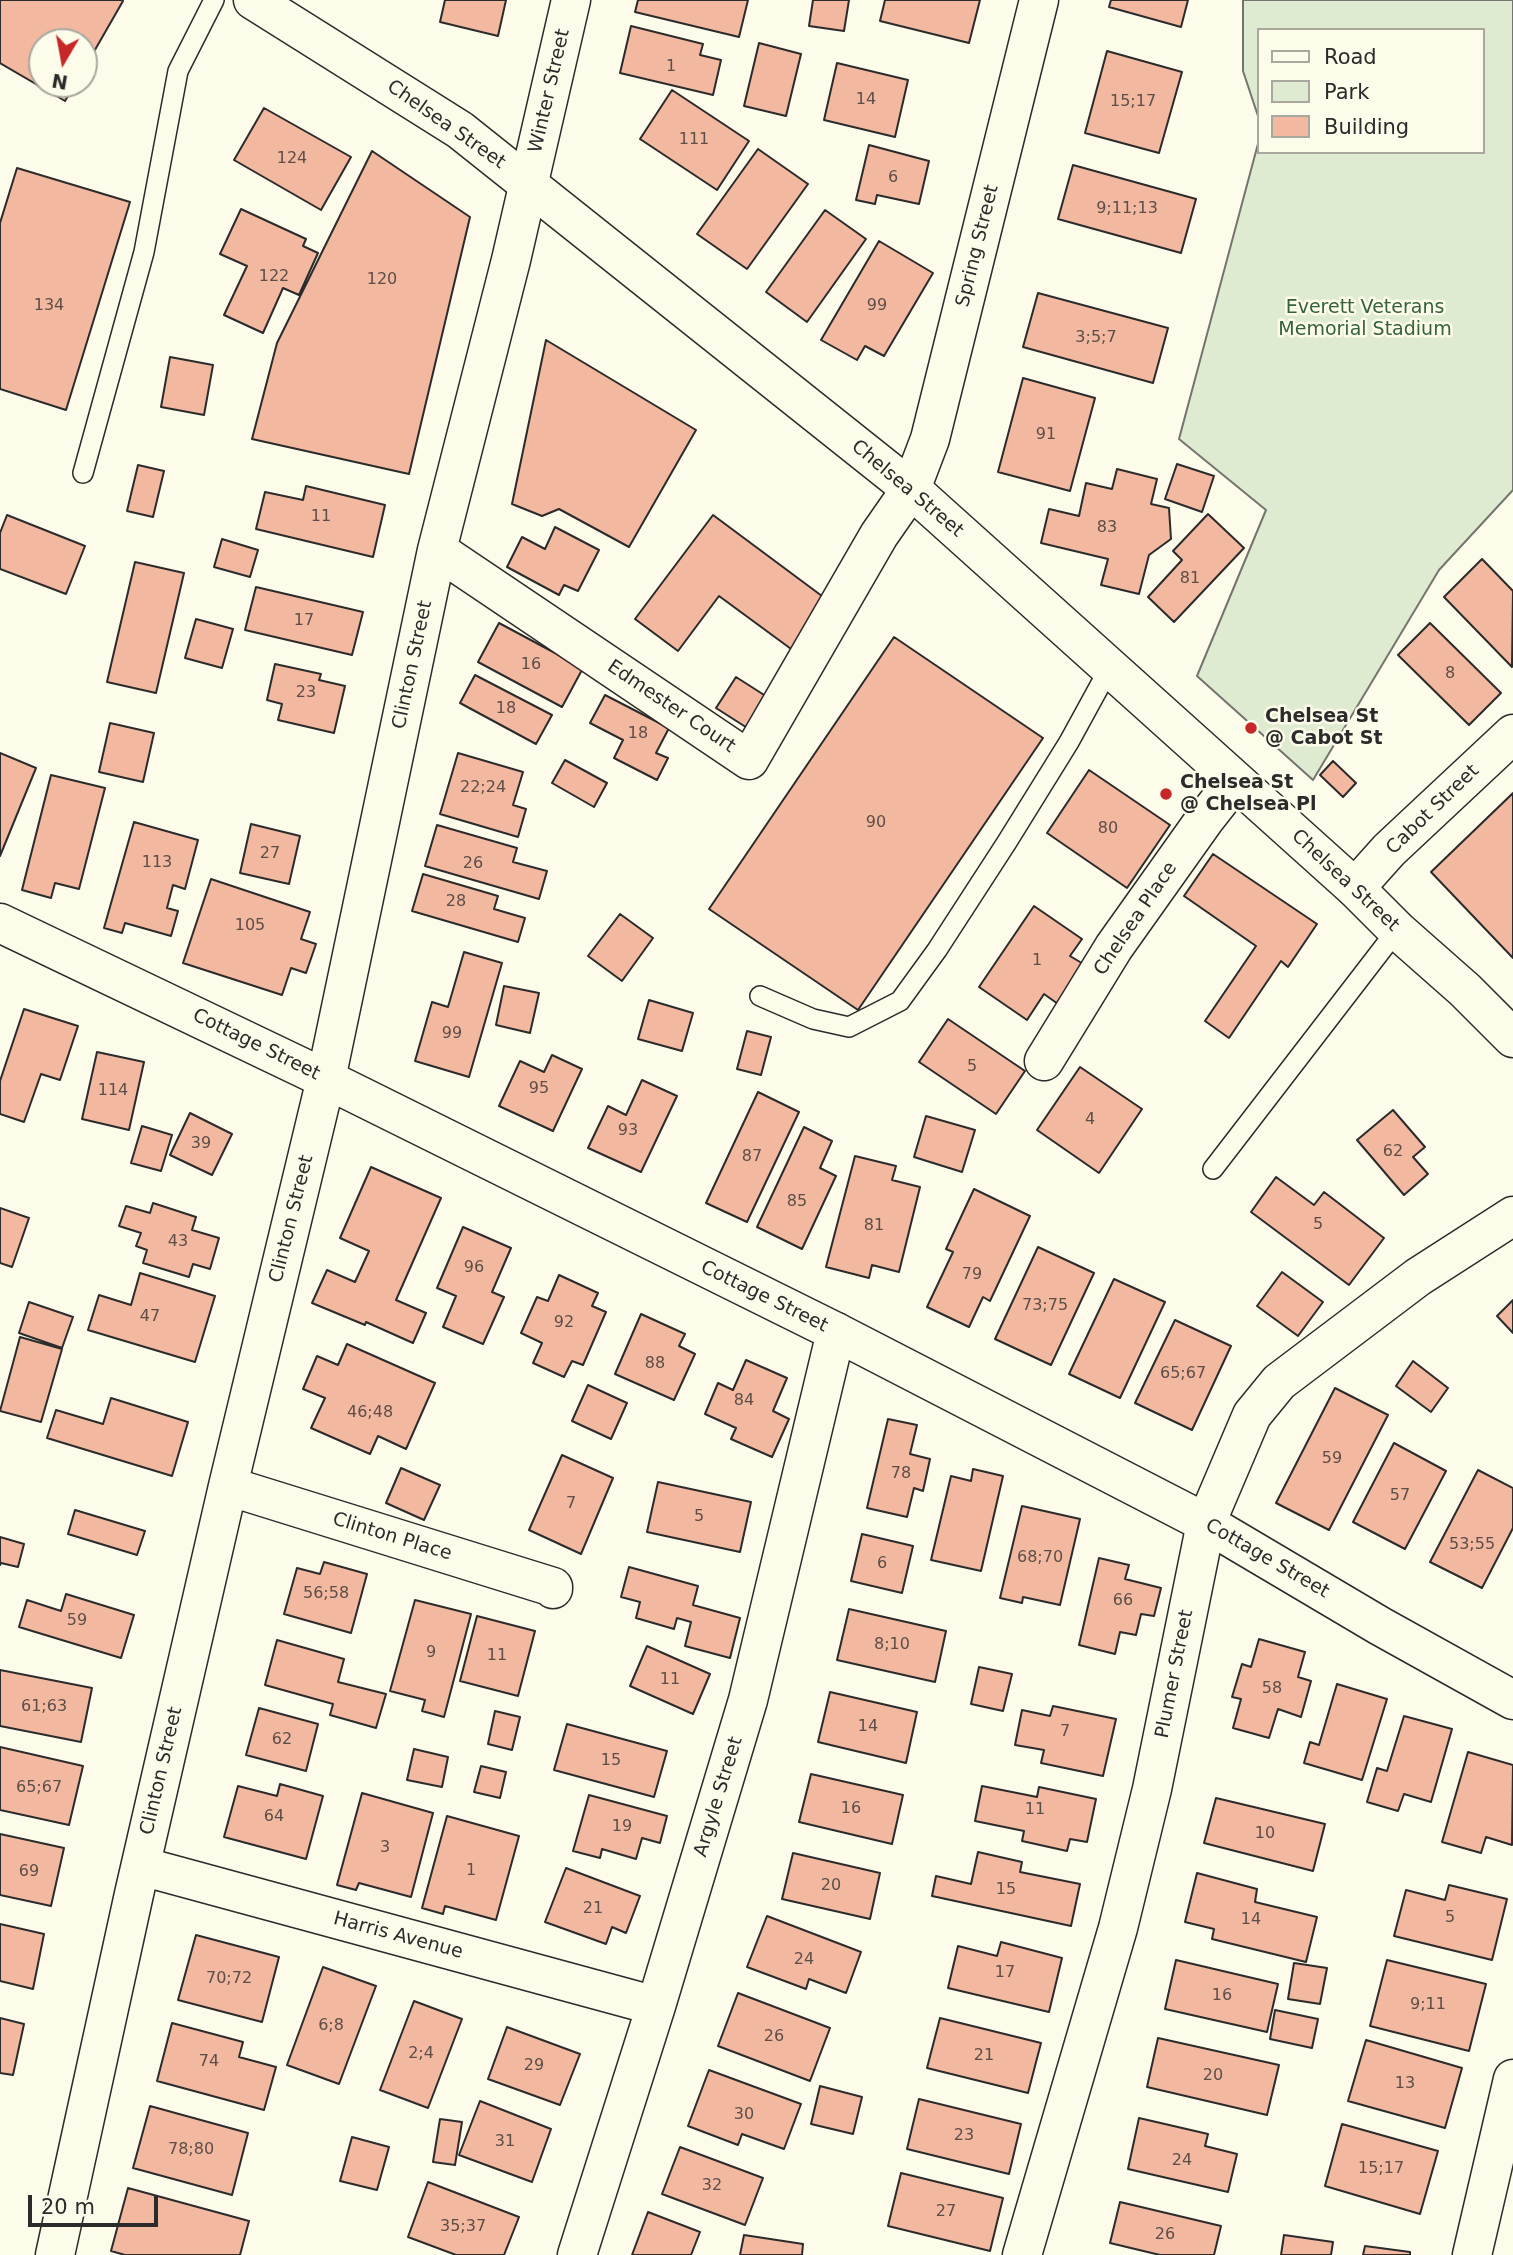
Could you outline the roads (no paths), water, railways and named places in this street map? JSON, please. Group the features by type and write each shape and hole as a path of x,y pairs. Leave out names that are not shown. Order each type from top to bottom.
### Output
{"street":[{"name":"Chelsea Street","path":"253,0 460,130 911,489 1355,888 1513,1038"},
{"name":"Winter Street","path":"528,183 571,0"},
{"name":"Spring Street","path":"911,489 930,439 1038,0"},
{"name":"Clinton Street","path":"55,2255 228,1486 326,1079 437,550 528,183"},
{"name":"Edmester Court","path":"437,550 749,760 879,535 911,489"},
{"name":"Cabot Street","path":"1355,888 1390,850 1513,734"},
{"name":"Chelsea Place","path":"1044,1061 1114,947 1235,781"},
{"name":"Cottage Street","path":"0,923 326,1079 836,1332 1206,1523 1380,1626 1513,1700"},
{"name":"Plumer Street","path":"1022,2255 1118,1928 1152,1789 1206,1523 1252,1415 1279,1382 1418,1276 1513,1216"},
{"name":"Argyle Street","path":"577,2255 656,2006 748,1700 836,1332"},
{"name":"Clinton Place","path":"228,1486 554,1587 553,1589"},
{"name":"Harris Avenue","path":"141,1866 656,2006"},
{"path":"1472,2255 1513,2079"}],"lane":[{"path":"83,473 144,252 178,71 214,0"},
{"path":"761,996 813,1019 849,1027 900,1001 937,950 1007,842 1069,742 1110,667"},
{"path":"1213,1168 1397,930"}],"place":[{"name":"Chelsea St @ Cabot St","path":"1251,728"},
{"name":"Chelsea St @ Chelsea Pl","path":"1166,794"}],"park label":[{"name":"Everett Veterans Memorial Stadium","path":"1365,319"}]}
